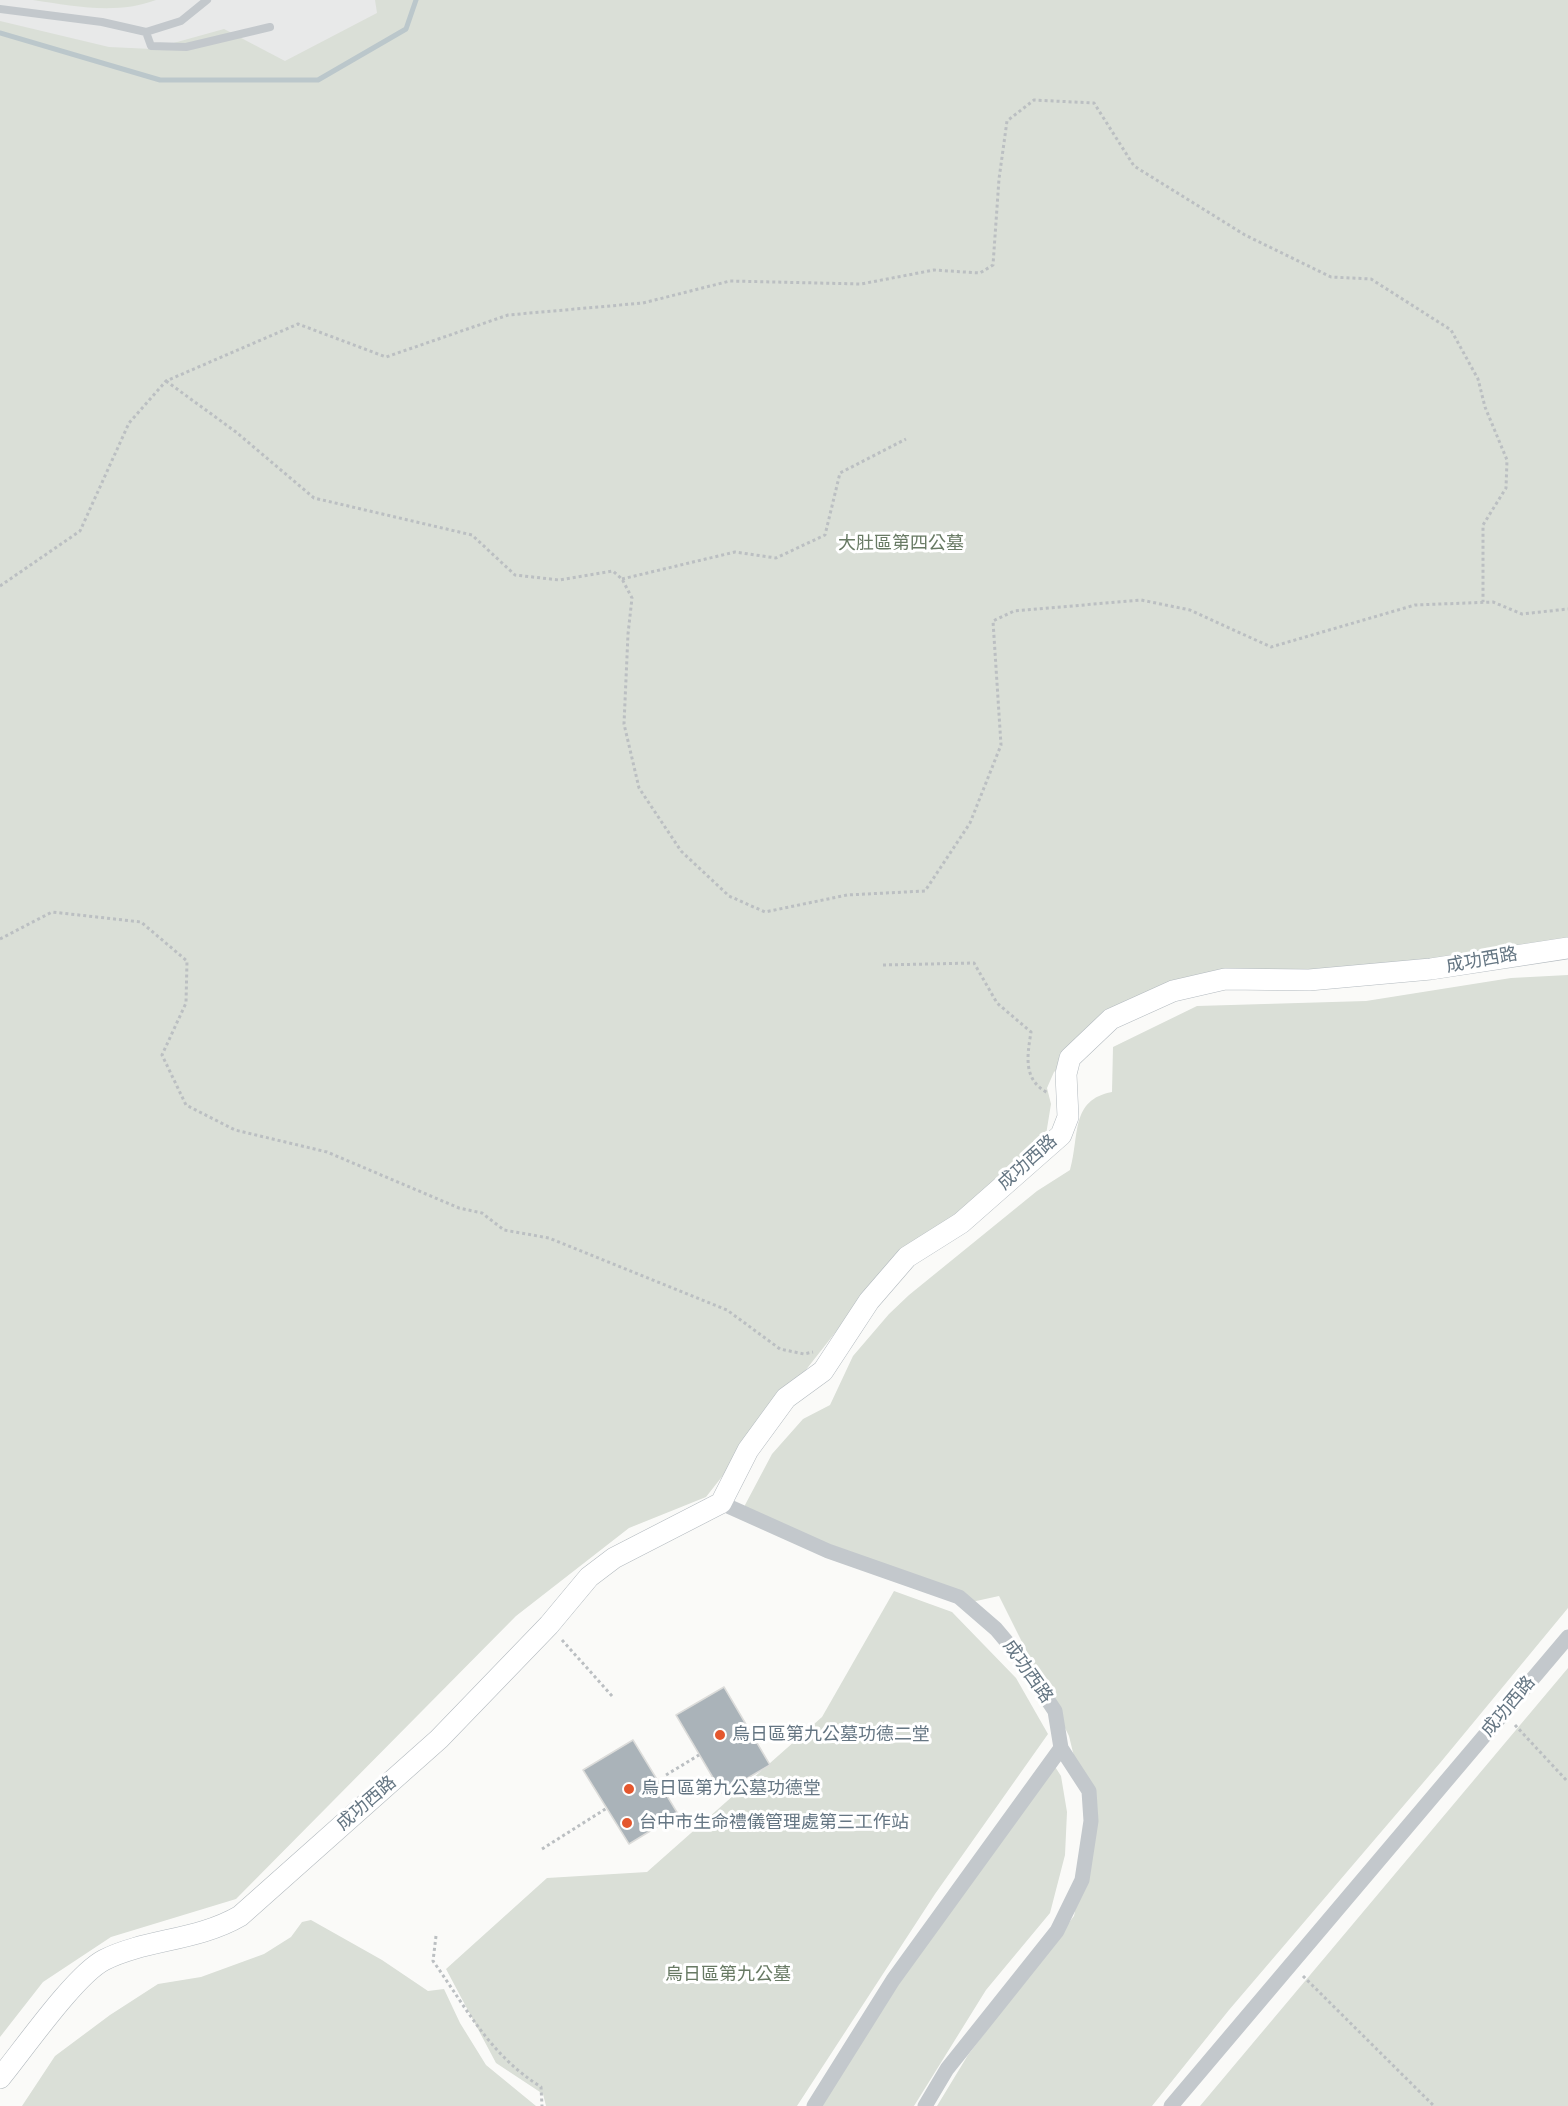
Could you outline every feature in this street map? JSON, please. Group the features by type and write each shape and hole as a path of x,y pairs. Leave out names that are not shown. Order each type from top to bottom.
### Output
{"street":[{"name":"成功西路","path":"0,2078 83,1976 104,1960 217,1929 240,1916 439,1739 549,1625 589,1577 614,1558 721,1503 748,1450 786,1398 823,1371 869,1300 907,1257 961,1223 1061,1135 1068,1117 1066,1074 1071,1058 1111,1019 1173,991 1225,979 1309,980 1368,976 1568,948"},
{"name":"成功西路","path":"721,1503 828,1551 959,1597 996,1629 1017,1654 1055,1711 1061,1748 1089,1791 1091,1821 1082,1880 1057,1931 947,2069 925,2106"},
{"name":"成功西路","path":"1171,2106 1568,1637"},
{"path":"814,2106 893,1980 1061,1748"}],"lane":[{"path":"0,9 102,22 146,32 181,21 207,0"},
{"path":"146,32 151,46 186,47 270,27"}],"path":[{"path":"0,586 80,531 129,423 166,381 298,324 386,357 508,315 643,303 730,281 861,284 934,270 980,273 993,265 999,179 1007,121 1034,100 1094,103 1134,166 1245,235 1331,277 1371,279 1451,330 1478,379 1485,407 1507,460 1506,488 1483,525 1483,602"},
{"path":"166,381 236,432 314,498 472,535 515,574 559,580 613,572 622,579 632,598 624,724 639,788 681,851 729,896 765,912 847,896 925,891 970,823 1002,745 993,621 1014,612 1141,600 1191,610 1271,647 1415,605 1493,602 1522,614 1568,609"},
{"path":"622,579 735,552 776,558 825,535 840,473 906,439"},
{"path":"0,939 52,912 141,922 187,961 186,1002 162,1055 186,1105 236,1130 327,1152 459,1208 482,1213 504,1230 549,1238 727,1310 780,1349 804,1354 839,1347"},
{"path":"883,965 974,963 997,1003 1031,1032 1026,1065 1037,1087 1068,1103"},
{"path":"549,1625 613,1697"},
{"path":"1504,1713 1568,1782"},
{"path":"666,1775 699,1755"},
{"path":"542,1849 607,1808"},
{"path":"436,1936 433,1961 483,2037 520,2074 541,2087 542,2106"},
{"path":"1291,1964 1434,2106"}],"shaded area":[{"path":"0,0 606,0 0,146"}],"green space":[{"path":"33,0 156,0 126,7 95,8"},
{"name":"大肚區第四公墓","path":"375,0 1568,0 1568,951 1216,980 1107,1021 1054,1072 1047,1088 1051,1104 1044,1147 860,1301 706,1497 629,1528 516,1616 236,1899 111,1937 43,1982 0,2037 0,21 109,47 152,49 224,29 285,61 377,13"},
{"path":"1568,975 1568,1608 1440,1763 1229,2010 1152,2106 937,2106 968,2055 1074,1916 1083,1870 1088,1814 1069,1736 999,1596 967,1603 743,1516 745,1505 772,1454 803,1419 830,1405 853,1356 889,1314 909,1295 1037,1191 1070,1170 1083,1111 1099,1096 1112,1092 1113,1047 1197,1006 1366,1001 1511,978"},
{"name":"烏日區第九公墓","path":"894,1591 952,1612 1016,1678 1048,1734 935,1894 797,2106 546,2106 543,2094 496,2063 446,1969 547,1878 647,1872 822,1717"},
{"path":"1568,1668 1568,2106 1200,2106"},
{"path":"1052,1762 1061,1776 1067,1812 1065,1855 1050,1913 986,1990 914,2106 810,2106"},
{"path":"311,1920 382,1960 428,1991 444,1989 460,2023 486,2065 536,2106 22,2106 55,2056 110,2015 158,1984 201,1977 264,1954 291,1937 302,1922"}],"building":[{"name":"烏日區第九公墓功德二堂","path":"724,1687 770,1765 722,1793 676,1715"},
{"name":"烏日區第九公墓功德堂","path":"633,1740 678,1814 629,1844 583,1770"}],"waterway":[{"path":"0,33 160,80 318,80 406,29 416,0"}],"place":[{"name":"烏日區第九公墓功德二堂","path":"720,1735"},
{"name":"烏日區第九公墓功德堂","path":"629,1789"},
{"name":"台中市生命禮儀管理處第三工作站","path":"627,1823"}]}
